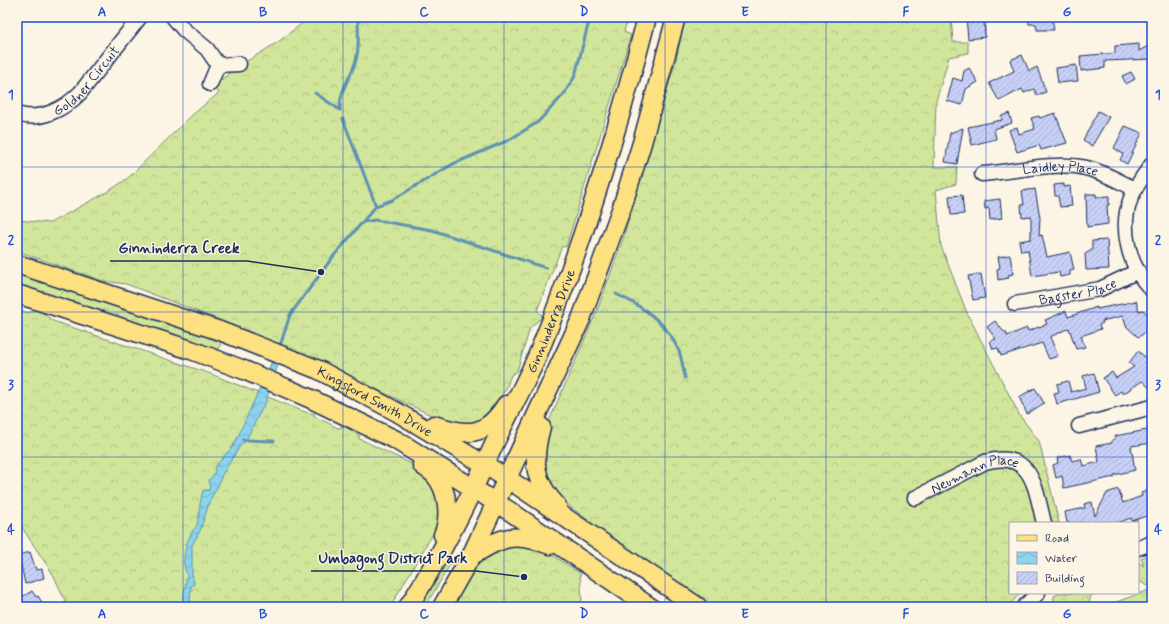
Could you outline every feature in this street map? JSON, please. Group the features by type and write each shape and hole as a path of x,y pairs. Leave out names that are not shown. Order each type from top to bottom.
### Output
{"main road":[{"name":"Ginninderra Drive","path":"408,607 475,489 535,361 594,203 614,142 647,17"},
{"name":"Ginninderra Drive","path":"442,607 471,556 497,503 581,319 622,207 642,143 676,17"},
{"name":"Kingsford Smith Drive","path":"17,264 160,310 257,344 319,370 397,412 508,479 698,607"},
{"name":"Kingsford Smith Drive","path":"17,294 191,350 244,370 309,398 396,440 497,503 650,607"},
{"path":"397,412 455,432 465,433 480,429 495,420 502,413 535,361"},
{"path":"553,382 536,442 535,466 544,490 572,523"},
{"path":"396,440 435,475 442,488 448,511 445,530 420,587"},
{"path":"471,556 503,538 516,537 533,539 569,552"}],"street":[{"name":"Goldner Circuit","path":"17,114 30,116 48,114 69,103 80,93 140,17"},
{"path":"173,17 184,30 207,49 218,65"},
{"path":"218,65 239,64"},
{"path":"210,84 218,65"},
{"path":"1152,164 1135,189 1128,209 1126,231 1128,246 1138,271 1152,290"},
{"name":"Laidley Place","path":"982,174 1066,166 1081,167 1102,174 1135,189"},
{"name":"Bagster Place","path":"1015,304 1100,289 1138,271"},
{"path":"1079,426 1152,407"},
{"name":"Neumann Place","path":"915,498 985,462 996,459 1007,459 1022,465 1028,472 1035,486 1044,522"},
{"path":"1139,548 1152,544"},
{"path":"1024,607 1037,594"}],"green space":[{"path":"310,17 628,17 624,32 631,35 566,247 562,246 537,311 543,316 530,328 517,371 511,375 506,389 482,421 454,426 376,389 217,319 126,284 103,281 17,251 17,220 50,223 109,191 128,178 192,115 219,93 213,86 236,68 278,42"},
{"path":"685,17 951,17 953,42 968,42 968,53 949,57 936,101 934,167 957,167 956,184 936,190 941,246 967,313 1020,416 1039,441 1059,522 1009,522 1009,594 1019,594 1008,607 713,607 622,546 555,495 547,487 542,437 597,311 622,242 676,60"},
{"path":"17,268 222,338 218,354 17,285"},
{"path":"17,309 28,313 38,309 53,321 211,374 305,412 315,414 314,416 338,428 344,426 360,436 358,438 426,471 441,507 434,532 390,607 68,607 54,576 17,520"},
{"path":"517,542 546,551 580,573 582,600 577,607 447,607 481,557"},
{"path":"1152,554 1152,594 1151,584 1147,586 1139,581 1139,563 1144,566 1141,558"},
{"path":"441,563 451,563 425,607 412,607"},
{"path":"1152,589 1152,607 1108,607 1108,605"},
{"path":"1058,594 1098,594 1091,595 1089,604 1053,607 1054,596"}],"water":[{"path":"273,359 279,362 266,401 245,442 242,443 222,475 210,500 200,531 192,545 192,573 194,584 191,587 190,600 194,607 189,607 183,600 187,574 184,558 192,531 197,525 203,491 209,490 210,487 208,480 213,476 215,471 214,468 234,445"}],"building":[{"path":"966,17 984,17 985,37 968,39"},
{"path":"1028,17 1052,17 1054,30 1037,30 1036,24 1029,24"},
{"path":"1139,44 1139,51 1152,44 1152,59 1105,61 1105,68 1081,71 1080,56 1115,53 1115,46"},
{"path":"1022,55 1029,71 1037,67 1046,92 1037,95 1034,89 1024,93 1022,89 999,101 989,83 1014,71 1010,60"},
{"path":"1076,65 1078,81 1058,83 1056,68"},
{"path":"969,68 978,82 966,89 962,105 947,101 953,78 962,81 964,71"},
{"path":"1131,72 1135,79 1126,84 1122,76"},
{"path":"1098,111 1109,117 1092,146 1083,140"},
{"path":"1009,113 1012,123 994,129 996,139 972,145 968,127 1002,120 1001,116"},
{"path":"1055,113 1067,143 1041,150 1039,145 1017,152 1009,130 1017,127 1019,134 1035,129 1031,118 1039,116 1040,118"},
{"path":"1125,126 1142,133 1127,164 1120,160 1123,154 1114,148"},
{"path":"963,128 957,164 945,162 950,133"},
{"path":"1064,184 1064,187 1070,186 1072,206 1060,207 1058,196 1055,196 1054,185"},
{"path":"1035,189 1040,218 1039,236 1042,235 1047,257 1070,252 1074,270 1070,271 1070,275 1060,277 1059,272 1032,276 1028,250 1021,251 1019,241 1031,239 1031,216 1022,217 1021,205 1024,205 1022,191"},
{"path":"1086,194 1096,194 1096,197 1109,196 1109,205 1107,205 1108,224 1087,227"},
{"path":"962,195 964,214 951,215 949,196"},
{"path":"1000,199 1002,218 990,220 989,208 985,209 984,201"},
{"path":"1107,240 1109,269 1086,270 1085,254 1092,250 1092,241"},
{"path":"1010,255 1013,274 1008,275 1009,278 998,280 997,269 1000,268 998,257"},
{"path":"981,274 985,298 973,300 968,276"},
{"path":"1136,301 1139,311 1143,310 1152,319 1152,325 1138,337 1126,326 1123,316 1102,321 1103,323 1099,325 1101,329 1081,336 1085,347 1076,349 1069,328 1050,337 1058,356 1049,359 1042,343 1001,356 998,348 993,349 990,341 996,339 987,327 995,321 1004,332 1006,332 1007,336 1027,328 1028,331 1047,324 1045,320 1066,311 1068,317 1097,307 1097,309"},
{"path":"1138,351 1152,363 1152,390 1142,381 1123,394 1121,391 1115,395 1103,378 1112,372 1116,378 1134,367 1129,363"},
{"path":"1094,373 1099,392 1057,404 1054,393 1059,392 1057,384 1068,381 1071,392 1086,388 1083,376"},
{"path":"1035,388 1044,403 1027,414 1019,397"},
{"path":"1152,429 1152,443 1131,446 1135,470 1114,475 1114,477 1064,488 1062,476 1056,478 1053,465 1058,463 1057,458 1070,455 1072,461 1081,459 1083,466 1099,462 1096,446 1112,443 1115,436"},
{"path":"1118,489 1123,503 1142,496 1141,493 1152,489 1152,514 1132,521 1131,518 1120,522 1067,522 1065,512 1085,508 1084,504 1092,502 1095,516 1107,493"},
{"path":"30,552 36,570 42,569 44,578 25,584 19,555"},
{"path":"32,591 36,597 38,596 45,607 19,607 17,600"}],"waterway":[{"path":"340,110 342,93 356,60 358,17"},
{"path":"279,349 290,315 332,258 376,206 392,200 453,164 509,140 538,122 564,94 575,76 590,17"},
{"path":"315,93 340,110"},
{"path":"343,119 376,206"},
{"path":"363,222 375,220 432,230 546,268"},
{"path":"616,294 645,310 668,332 679,351 685,378"},
{"path":"243,440 274,441"}],"place":[{"name":"Ginninderra Creek","path":"321,272"},
{"name":"Umbagong District Park","path":"524,577"}]}
